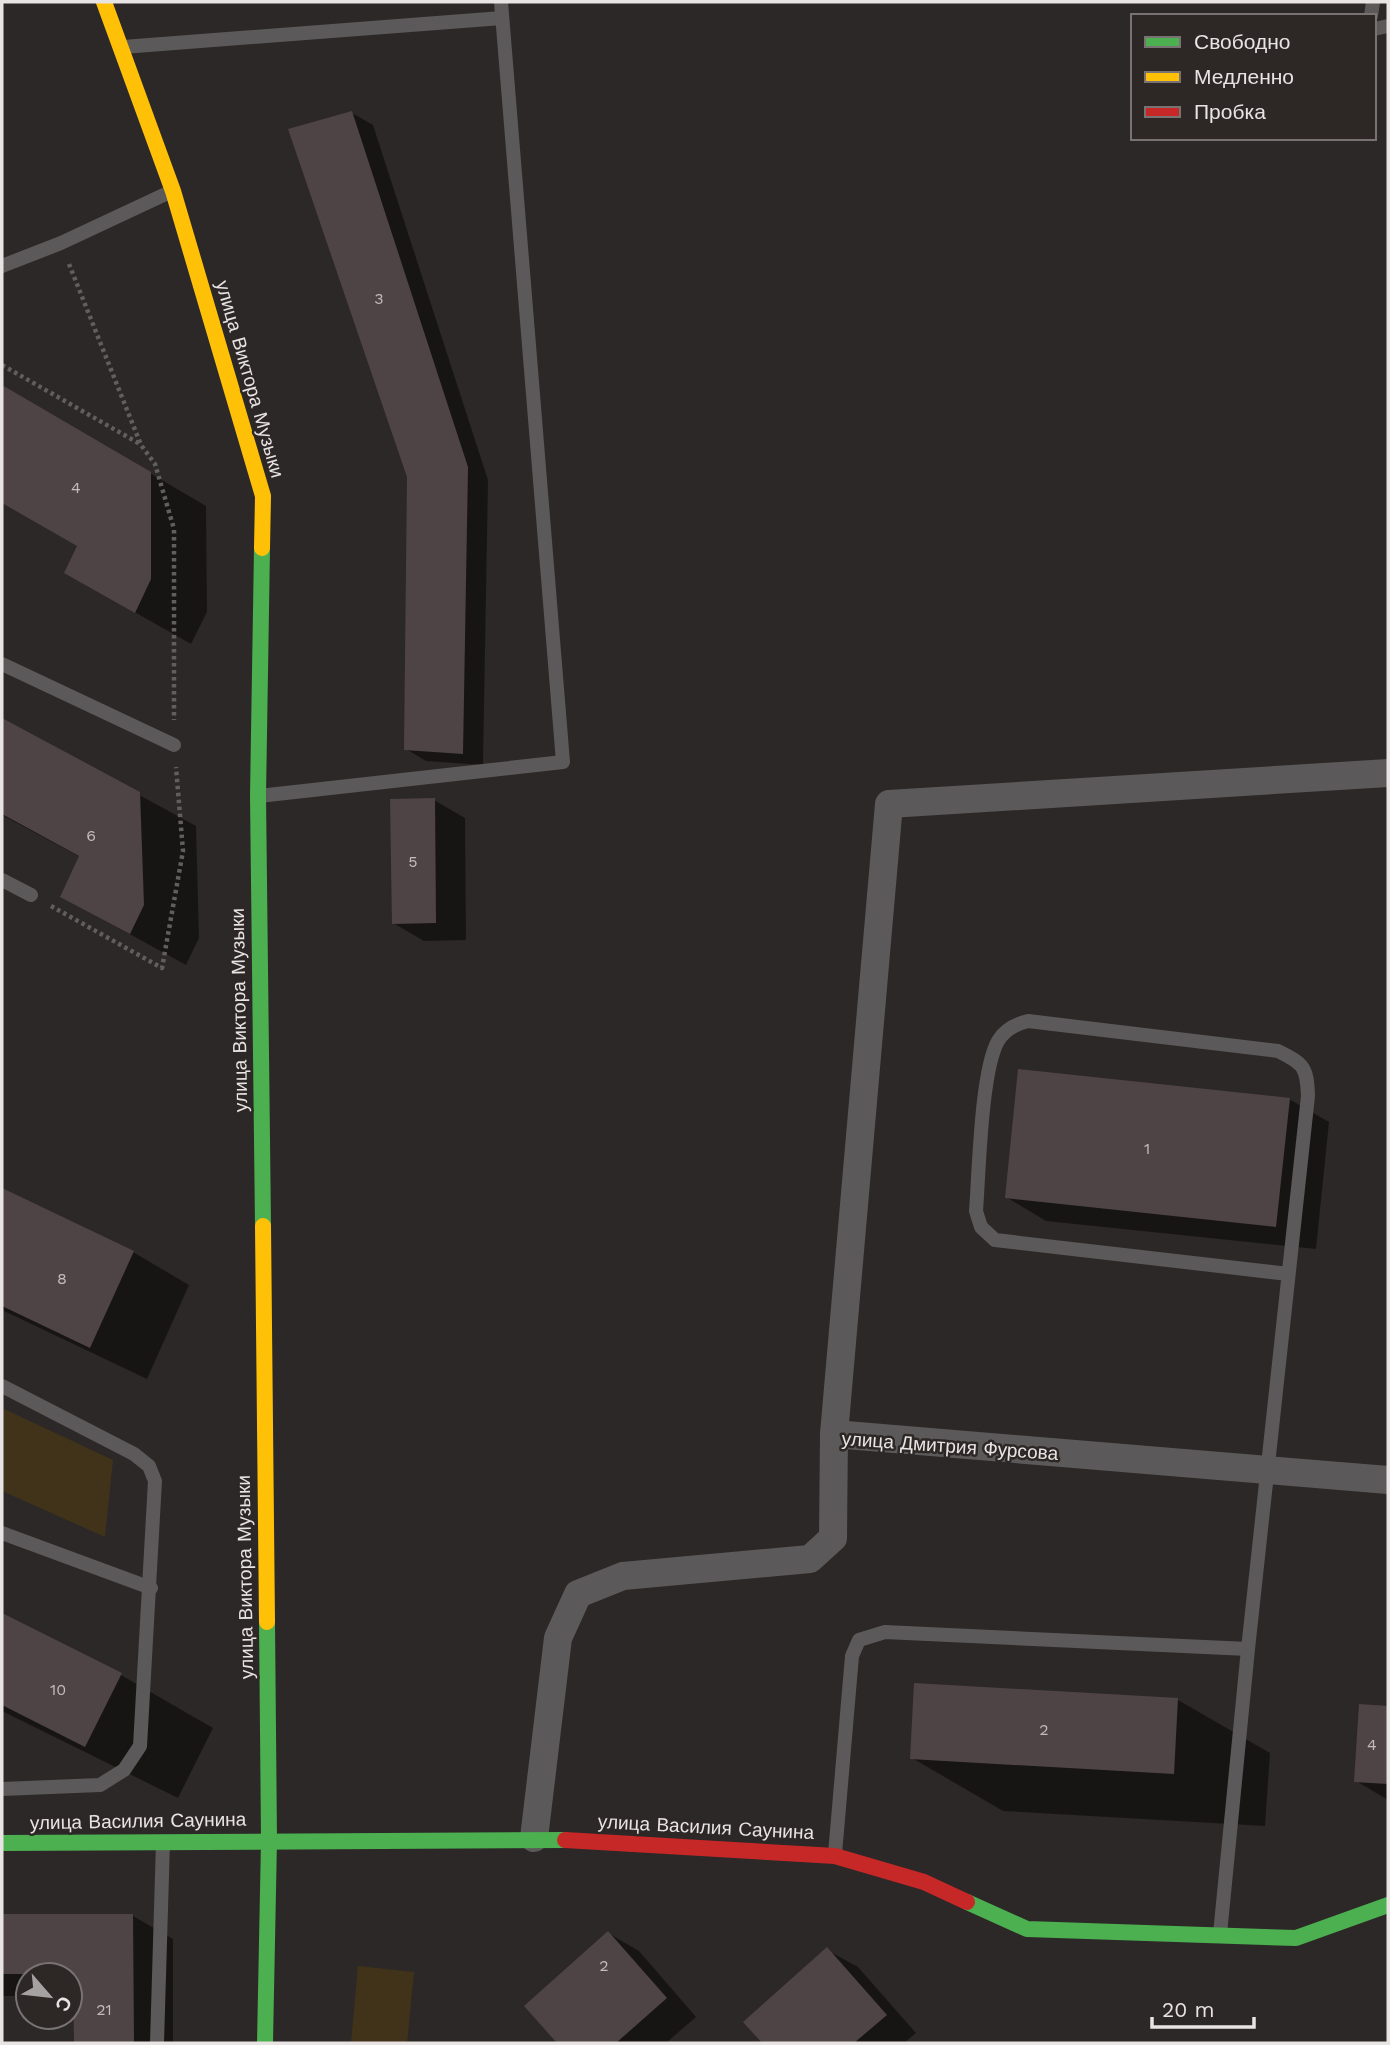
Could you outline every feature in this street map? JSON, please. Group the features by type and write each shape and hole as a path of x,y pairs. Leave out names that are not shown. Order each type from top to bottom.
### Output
{"street":[{"name":"улица Виктора Музыки","path":"104,2 173,191 262,496 258,796 269,1840 265,2043"},
{"path":"834,1434 889,804 1388,773"},
{"name":"улица Дмитрия Фурсова","path":"534,1838 558,1638 578,1594 623,1576 810,1559 833,1538 834,1434 1388,1480"},
{"name":"улица Василия Саунина","path":"2,1843 534,1838 835,1856 924,1882 1027,1928 1296,1938 1388,1905"}],"lane":[{"path":"258,796 563,762 501,2"},
{"path":"120,47 502,18"},
{"path":"2,266 61,243 173,191"},
{"path":"2,664 174,745"},
{"path":"2,880 31,895"},
{"path":"1220,1936 1266,1470 1308,1097 1307,1074 1299,1062 1278,1051 1028,1021 1014,1025 999,1040 989,1064 976,1211 981,1227 995,1240 1288,1274"},
{"path":"2,1385 134,1454 149,1466 155,1481 140,1746 124,1770 100,1785 2,1789"},
{"path":"2,1533 151,1588"},
{"path":"835,1856 852,1656 859,1640 885,1632 1248,1649"},
{"path":"157,2043 163,1841"}],"path":[{"path":"31,895 162,968 183,851 174,745 174,529 155,464 141,445 61,243"},
{"path":"2,365 141,445"}],"shaded area":[{"path":"2,1408 113,1460 105,1537 2,1491"},
{"path":"358,1966 414,1972 407,2043 351,2043"}],"building":[{"path":"352,111 468,467 463,754 404,750 407,477 288,129"},
{"path":"2,385 151,472 151,579 135,613 64,573 77,546 2,503"},
{"path":"2,718 140,792 144,905 130,934 60,897 79,856 2,814"},
{"path":"435,798 436,923 392,924 390,799"},
{"path":"1018,1069 1290,1098 1276,1227 1005,1198"},
{"path":"2,1188 134,1251 90,1348 2,1306"},
{"path":"2,1613 122,1673 85,1747 2,1705"},
{"path":"914,1683 1178,1698 1174,1774 910,1759"},
{"path":"1359,1704 1388,1706 1388,1784 1354,1782"},
{"path":"2,1914 133,1914 134,2043 74,2043 74,2031 84,2031 84,1961 14,1961 14,1974 2,1974"},
{"path":"608,1931 667,1998 616,2043 557,2043 524,2006"},
{"path":"827,1947 887,2015 854,2043 762,2043 743,2022"}],"traffic: fast":[{"path":"262,548 258,796 263,1226"},
{"path":"265,2043 269,1840 267,1622"},
{"path":"2,1843 565,1840"},
{"path":"967,1902 1027,1929 1296,1938 1388,1905"}],"traffic: slow":[{"path":"104,2 173,191 263,496 262,548"},
{"path":"263,1226 267,1622"}],"traffic: jam":[{"path":"565,1840 835,1856 924,1882 967,1902"}]}
